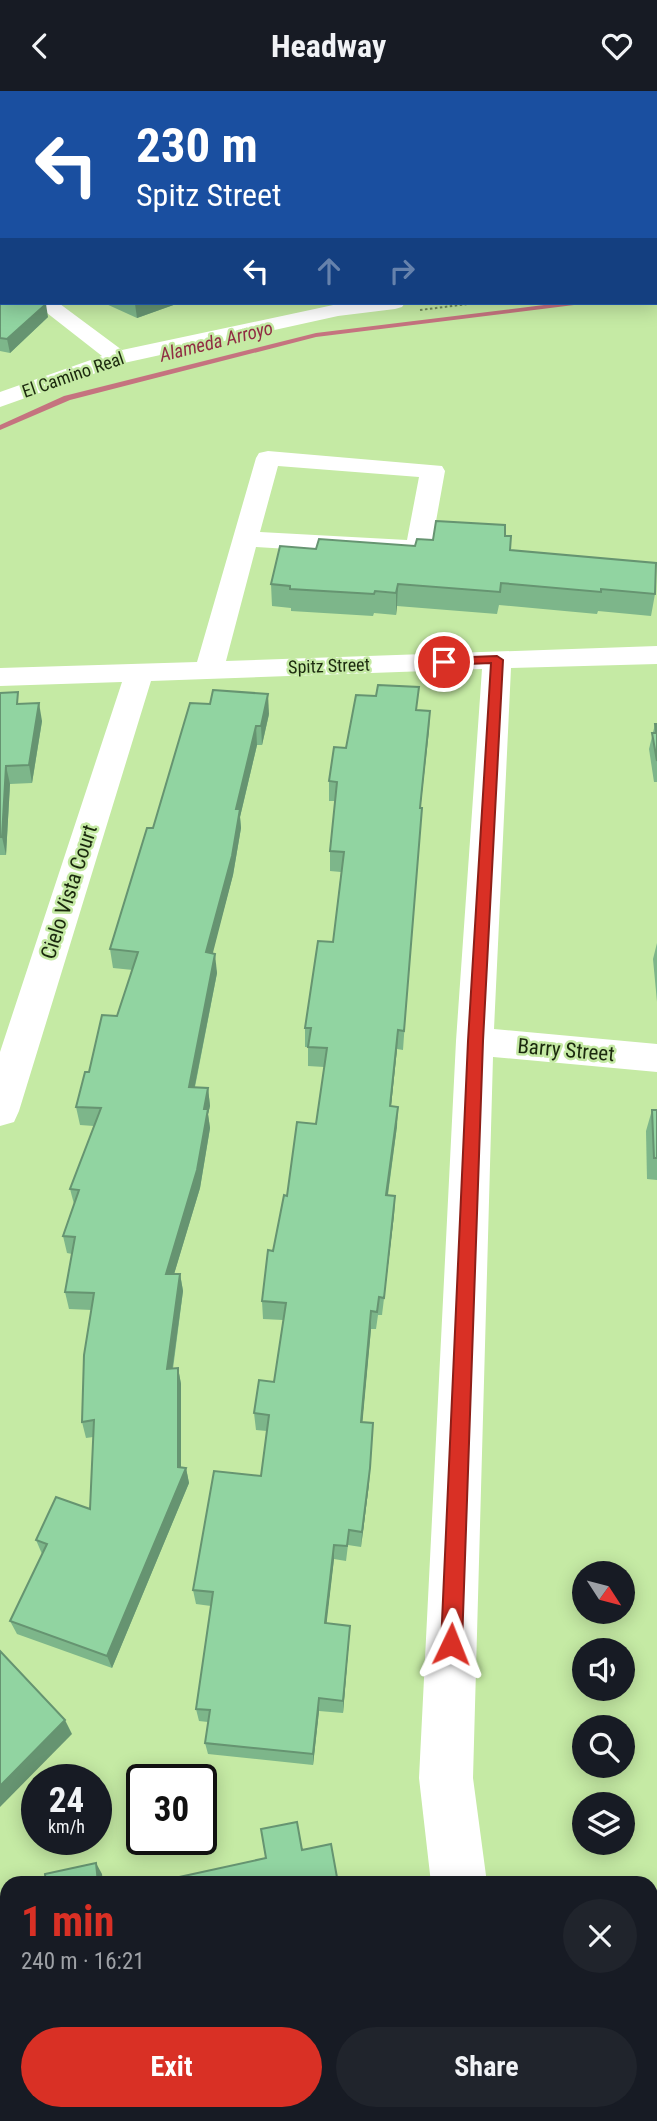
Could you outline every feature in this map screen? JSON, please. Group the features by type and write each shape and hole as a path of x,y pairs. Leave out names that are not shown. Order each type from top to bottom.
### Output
{"street":[{"path":"58,305 117,358"},
{"name":"El Camino Real","path":"0,400 117,358 338,310 379,305"},
{"path":"208,671 268,458 433,471 435,524 418,549 246,538"},
{"name":"Spitz Street","path":"0,677 657,655"},
{"path":"458,1876 446,1778 475,1041 497,660"},
{"name":"Cielo Vista Court","path":"0,1111 139,674"},
{"name":"Barry Street","path":"475,1041 657,1058"}],"building":[{"path":"0,305 45,305 7,339 0,338"},
{"path":"436,521 505,525 505,536 511,536 510,550 656,563 655,594 501,583 500,592 398,584 396,593 375,591 374,594 290,589 290,586 271,584 280,546 316,549 319,539 415,546 417,539 433,540"},
{"path":"378,685 419,687 416,710 430,711 420,808 404,1031 398,1030 390,1106 398,1107 386,1195 395,1196 384,1298 379,1297 377,1312 371,1311 361,1422 373,1423 370,1468 362,1532 349,1530 347,1546 334,1545 325,1623 350,1626 343,1701 319,1698 313,1754 205,1743 210,1710 196,1709 213,1592 193,1590 214,1471 261,1476 269,1415 254,1413 259,1380 274,1382 286,1303 262,1301 268,1250 273,1251 284,1195 287,1196 297,1122 316,1124 327,1048 308,1047 311,1028 305,1028 318,941 333,942 344,852 330,851 337,782 329,781 334,747 346,748 356,695 376,696"},
{"path":"213,690 268,694 261,726 256,726 236,809 240,809 232,856 206,952 215,954 189,1087 208,1088 204,1109 208,1109 197,1170 166,1274 180,1274 167,1369 178,1368 178,1467 186,1468 107,1656 10,1621 47,1544 36,1540 56,1497 90,1509 94,1420 82,1422 84,1355 94,1293 65,1292 75,1237 63,1236 79,1190 70,1189 101,1108 76,1107 85,1072 89,1072 102,1015 117,1016 138,952 110,949 147,828 153,828 190,703 210,704"},
{"path":"18,692 17,704 39,703 29,765 6,766 0,837 0,693"},
{"path":"657,724 657,761 652,733 656,733"},
{"path":"652,1110 657,1110 657,1158 654,1158"},
{"path":"0,1651 65,1720 0,1786"},
{"path":"297,1822 302,1850 331,1844 337,1876 184,1876 266,1858 261,1829"},
{"path":"96,1863 97,1876 45,1876"}],"waterway":[{"name":"Alameda Arroyo","path":"0,428 67,398 316,335 558,305"}],"route":[{"path":"444,662 497,660 475,1041 451,1644"}]}
